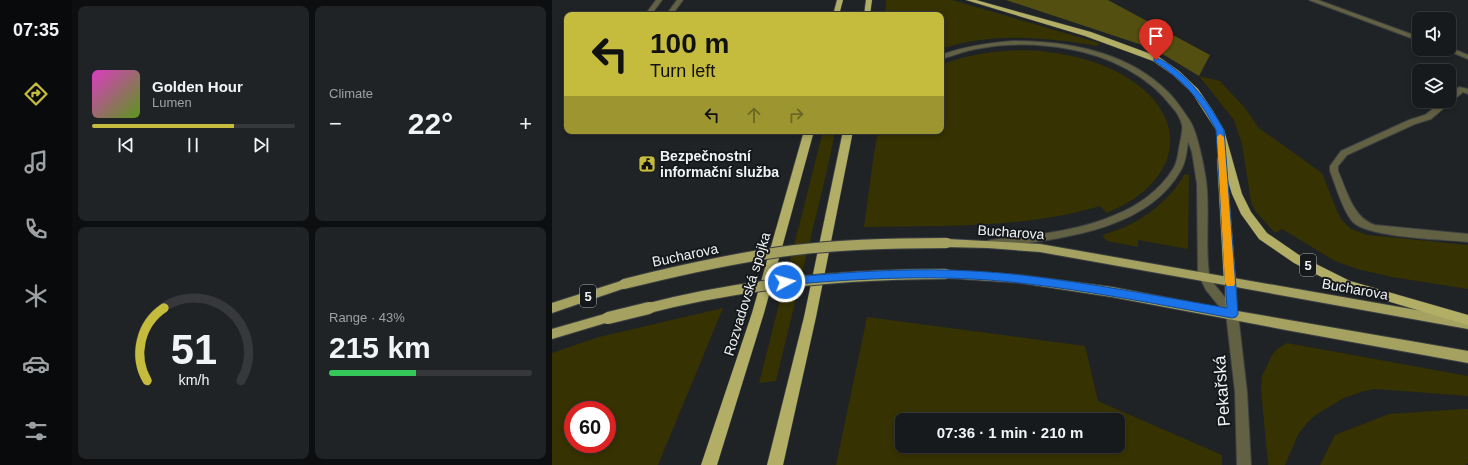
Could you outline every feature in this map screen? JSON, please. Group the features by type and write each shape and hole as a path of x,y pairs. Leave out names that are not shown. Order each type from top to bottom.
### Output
{"highway":[{"path":"837,12 840,0"},
{"path":"868,12 869,0"},
{"name":"5","path":"969,0 1088,34 1156,60 1176,73 1195,91 1209,110 1220,130 1237,194 1246,214 1263,236 1298,260 1347,285 1468,320"},
{"path":"1220,130 1230,283"},
{"name":"Rozvadovská spojka","path":"709,465 758,313 808,134"},
{"path":"775,465 810,317 848,134"}],"main road":[{"name":"Bucharova","path":"552,308 624,284 684,269 740,258 793,250 896,242 988,244 1040,248 1230,283 1468,324"},
{"name":"5","path":"552,334 608,318 714,293 785,282 847,276 946,274 1020,279 1152,298 1286,325 1468,356"},
{"path":"1230,283 1232,314"}],"street":[{"path":"650,12 659,0"},
{"path":"671,12 680,0"},
{"path":"1312,0 1412,36"},
{"path":"944,56 970,48 1003,44 1055,44 1078,48 1132,68 1170,96 1187,123 1195,147 1201,178 1204,277 1232,314"},
{"path":"1456,52 1468,57"},
{"path":"1456,96 1465,90"},
{"path":"1440,108 1428,117 1412,122 1344,153 1338,160 1334,171 1355,220 1362,224 1375,229 1468,238"},
{"path":"988,244 1040,237 1089,228 1119,217 1142,206 1165,187 1178,169 1187,123"},
{"path":"844,157 851,134"},
{"name":"Pekařská","path":"1232,314 1241,392 1244,465"}],"shaded area":[{"path":"886,0 952,0 1099,43 1097,46 1058,40 999,38 980,40 944,48 944,12 885,12"},
{"path":"1006,0 1108,0 1210,55 1199,76 1166,56 1139,44"},
{"path":"1023,50 1045,52 1088,60 1109,68 1136,83 1155,101 1167,121 1170,141 1166,161 1154,181 1135,198 1107,213 1100,206 1042,219 1012,222 953,226 864,227 877,134 944,134 944,64 961,58 1002,51"},
{"path":"1199,76 1220,81 1245,108 1259,128 1322,173 1341,219 1351,229 1368,235 1468,245 1468,289 1392,277 1357,269 1335,261 1282,229 1275,233 1256,212 1251,202 1242,144 1234,120"},
{"path":"822,134 834,134 776,381 759,383"},
{"path":"1185,174 1189,175 1188,249 1138,240 1138,247 1107,241 1102,235 1127,226 1150,213 1169,196"},
{"path":"723,308 658,465 552,465 552,353 599,337"},
{"path":"867,317 1085,346 1098,401 1222,455 1222,465 836,465"},
{"path":"1287,343 1468,376 1468,396 1376,389 1364,391 1344,398 1317,414 1299,433 1285,465 1268,465 1261,389 1262,376 1272,355 1277,349"},
{"path":"1468,409 1468,463 1465,465 1320,465 1335,435 1389,414"}],"slow traffic":[{"path":"1220,137 1230,283"}],"place":[{"name":"Bezpečnostní informační služba","path":"647,164"}],"route":[{"path":"785,282 840,276 893,274 946,274 1020,279 1159,299 1232,314 1220,130 1209,110 1195,91 1176,73 1156,60"}]}
